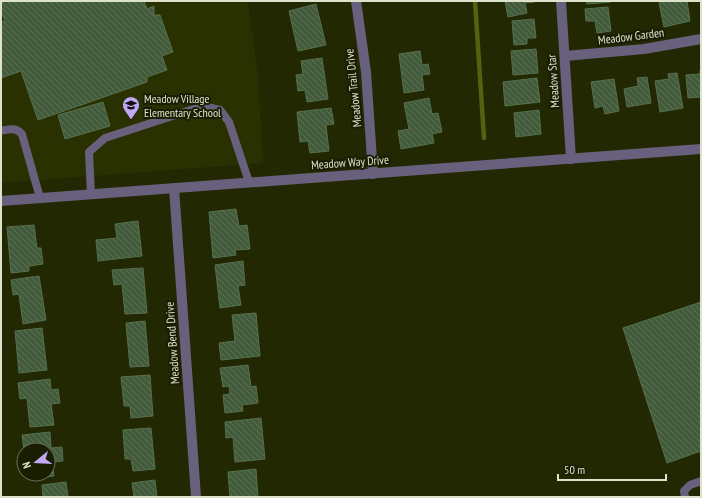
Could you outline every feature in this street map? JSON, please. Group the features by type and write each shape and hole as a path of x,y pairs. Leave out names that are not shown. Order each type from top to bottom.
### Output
{"street":[{"name":"Meadow Trail Drive","path":"356,1 366,72 373,174"},
{"name":"Meadow Star","path":"561,1 572,159"},
{"name":"Meadow Garden","path":"565,56 644,49 701,39"},
{"name":"Meadow Way Drive","path":"1,201 701,149"},
{"name":"Meadow Bend Drive","path":"174,188 196,497"}],"lane":[{"path":"92,194 89,152 105,138 202,106 220,110 229,122 249,182"},
{"path":"1,131 14,128 22,134 40,198"},
{"path":"684,494 690,485 701,481"}],"shaded area":[{"name":"Meadow Village Elementary School","path":"1,1 248,1 258,77 263,163 1,183"}],"building":[{"path":"1,1 144,1 147,9 154,6 154,15 160,15 173,52 162,56 167,70 147,77 147,82 38,120 21,71 1,78 1,22 5,21 1,11"},
{"path":"505,1 535,2 525,3 527,13 508,17"},
{"path":"586,1 611,1 611,2 587,4"},
{"path":"668,1 687,1 690,21 664,27 659,3"},
{"path":"316,4 326,45 298,51 289,11"},
{"path":"608,7 611,31 597,33 595,21 586,21 585,9"},
{"path":"534,19 536,38 527,38 527,44 514,45 512,21"},
{"path":"536,49 538,73 513,75 511,51"},
{"path":"420,51 422,65 428,64 430,74 422,75 424,90 404,93 399,54"},
{"path":"322,58 328,99 307,102 305,90 298,91 296,75 303,74 301,61"},
{"path":"700,70 701,97 688,98 686,75 700,74"},
{"path":"677,73 683,108 660,112 655,81 669,79 668,74"},
{"path":"647,77 651,103 627,107 624,89 638,86 637,78"},
{"path":"537,78 540,102 505,106 503,82"},
{"path":"614,79 619,111 605,114 603,106 595,108 591,82"},
{"path":"429,98 432,114 438,113 442,132 432,134 434,143 401,149 398,131 409,129 404,103"},
{"path":"103,102 110,126 65,139 58,115"},
{"path":"331,108 334,124 326,125 329,151 310,153 308,141 300,142 297,112"},
{"path":"539,110 541,134 516,137 514,113"},
{"path":"236,209 239,226 247,225 250,249 235,250 236,255 213,258 209,212"},
{"path":"138,221 142,256 98,261 96,240 117,238 115,224"},
{"path":"34,225 37,248 41,248 43,264 29,266 29,271 11,273 7,227"},
{"path":"243,261 245,285 238,286 241,305 220,308 215,265"},
{"path":"143,268 147,313 125,314 122,284 114,285 112,270"},
{"path":"39,276 46,320 23,324 19,294 13,295 11,280"},
{"path":"701,302 701,451 667,463 623,328"},
{"path":"256,313 260,356 221,360 219,343 235,341 232,315"},
{"path":"145,321 149,366 130,367 126,323"},
{"path":"42,328 47,370 19,373 15,331"},
{"path":"248,365 251,387 256,386 258,403 242,405 243,411 225,413 223,395 230,394 229,386 223,387 220,368"},
{"path":"150,375 153,416 131,418 130,406 124,406 121,377"},
{"path":"50,379 51,390 58,389 60,403 51,404 54,425 30,427 27,398 20,399 18,383"},
{"path":"261,418 265,459 235,462 233,437 226,438 225,422"},
{"path":"151,428 155,469 133,471 131,459 125,459 123,430"},
{"path":"50,432 51,442 23,442 22,435"},
{"path":"62,447 63,461 56,462 56,448"},
{"path":"256,469 258,497 230,497 228,472"},
{"path":"155,480 157,497 134,497 132,483"},
{"path":"66,482 68,497 43,497 42,485"}],"waterway":[{"path":"475,1 484,138"}],"place":[{"name":"Meadow Village Elementary School","path":"131,120"}]}
